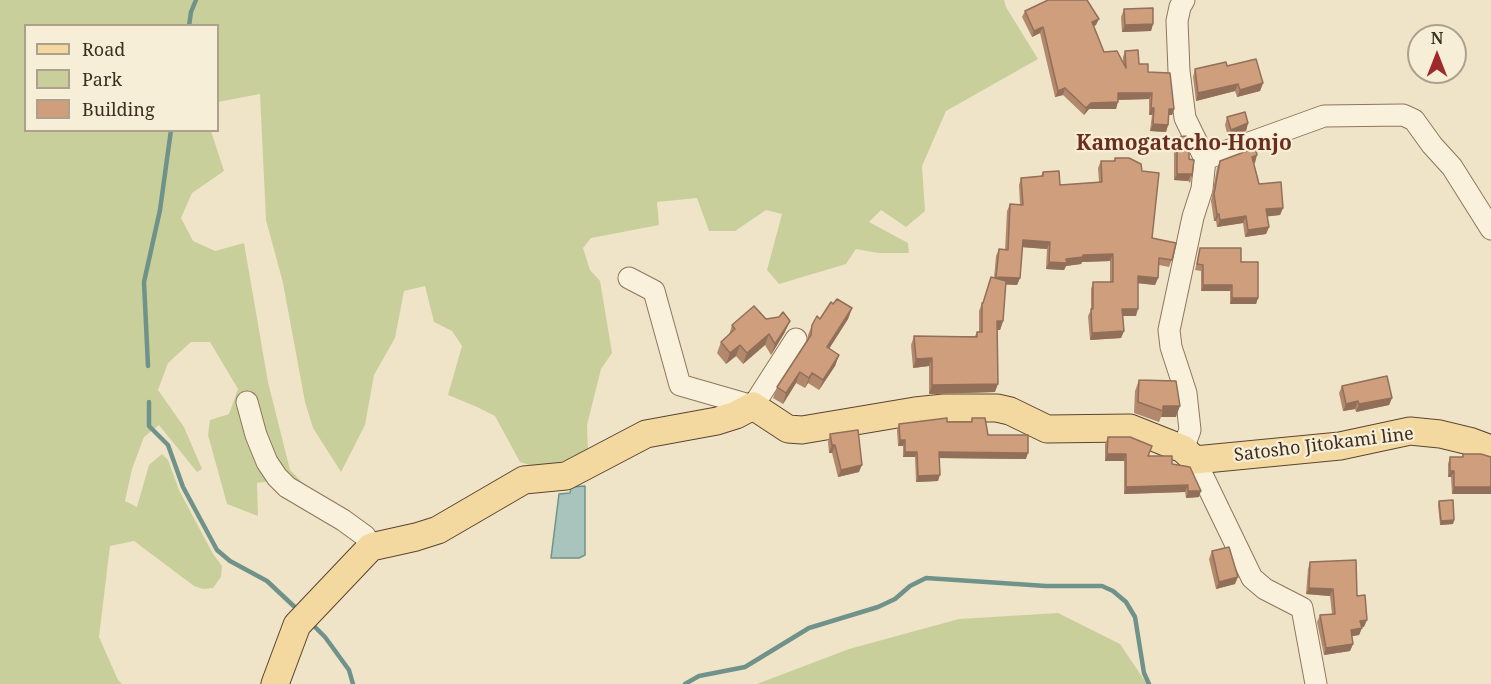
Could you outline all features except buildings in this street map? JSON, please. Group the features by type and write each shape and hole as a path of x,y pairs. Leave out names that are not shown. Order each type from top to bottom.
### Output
{"main road":[{"name":"Satosho Jitokami line","path":"753,406 788,429 802,430 915,411 944,408 997,408 1010,411 1047,429 1130,428 1189,454 1340,446 1410,431 1459,438 1491,449"},
{"path":"275,684 297,626 371,547 438,530 524,480 566,476 646,434 717,421 753,406"}],"street":[{"path":"1184,0 1178,21 1179,71 1185,118 1205,159 1202,189 1193,217 1169,330 1171,347 1186,393 1190,430 1189,454 1252,578 1265,589 1302,608 1316,684"},
{"path":"1205,159 1324,116 1404,115 1414,120 1452,167 1491,229"},
{"path":"629,278 654,291 680,384 753,406 796,339"},
{"path":"247,402 256,435 267,462 277,477 287,487 343,520 365,536 371,547"}],"green space":[{"path":"0,0 1004,0 1038,59 946,111 922,166 925,211 906,227 881,210 869,222 908,243 909,253 878,253 856,249 846,264 779,284 767,270 782,214 766,210 735,231 709,231 697,198 657,202 659,225 591,238 583,248 590,270 600,281 612,353 601,369 587,425 588,451 543,469 520,462 495,416 448,395 462,346 452,331 434,322 425,286 404,291 395,338 374,375 365,425 341,472 313,428 305,402 283,283 266,220 260,94 219,102 219,24 24,24 24,132 211,132 224,171 192,193 181,218 193,241 215,251 244,243 268,382 290,470 309,489 273,481 257,483 258,516 227,504 208,435 210,420 229,414 238,389 210,342 191,342 168,363 158,390 184,427 202,469 197,472 159,425 144,437 132,469 125,501 137,507 149,465 162,454 168,460 179,490 213,554 222,566 221,577 213,588 203,589 194,586 134,541 110,546 99,637 118,680 122,684 0,684"},
{"path":"1058,613 1120,644 1147,684 757,684 849,649 959,619"}],"water":[{"path":"585,486 585,555 579,558 551,558 559,494 570,493 571,487"}],"waterway":[{"path":"189,24 196,0"},
{"path":"148,366 144,282 160,210 171,132"},
{"path":"149,402 149,426 168,445 183,487 217,550 230,561 267,581 299,611"},
{"path":"685,684 699,676 745,667 809,628 878,607 895,599 910,586 926,578 1046,586 1102,586 1113,591 1126,602 1135,617 1144,673 1149,684"},
{"path":"312,624 325,637 349,670 353,684"}],"district":[{"name":"Kamogatacho-Honjo","path":"1184,144"}]}
